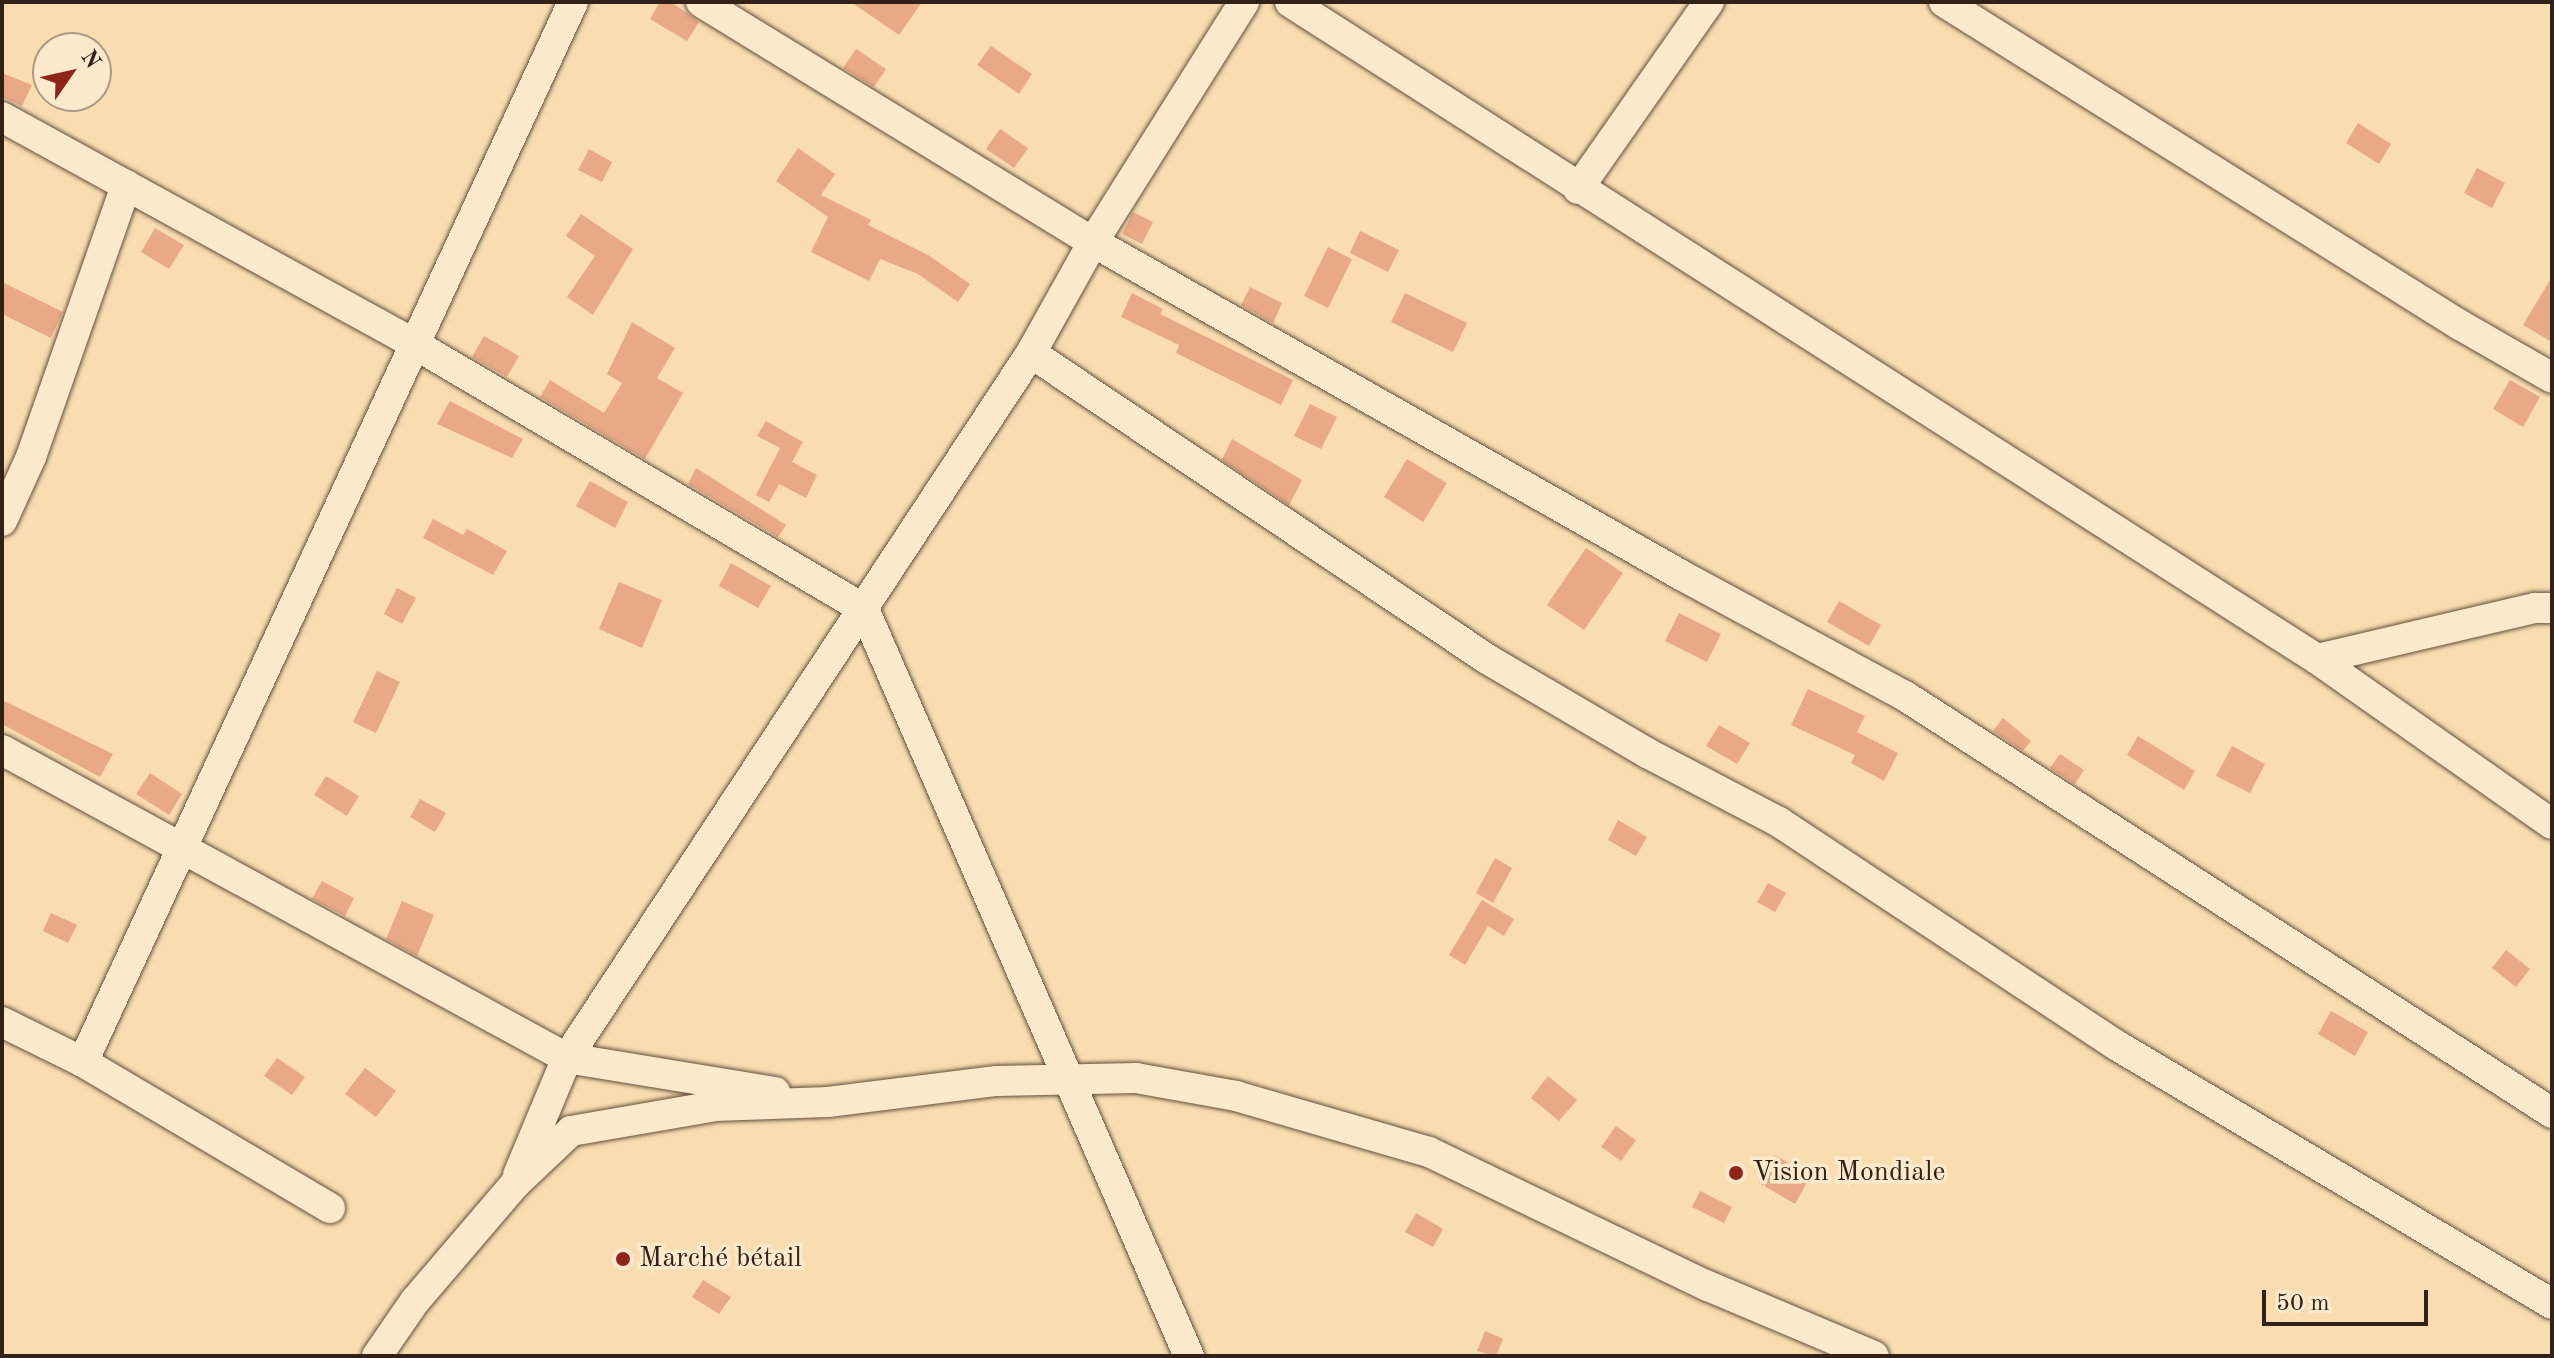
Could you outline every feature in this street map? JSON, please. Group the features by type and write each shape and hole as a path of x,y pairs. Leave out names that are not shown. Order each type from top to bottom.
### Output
{"street":[{"path":"83,1062 573,2"},
{"path":"701,2 1093,242 1681,575 1905,696 2552,1113"},
{"path":"515,1184 567,1058 1031,353 1093,242 1244,2"},
{"path":"1290,2 2317,659 2552,824"},
{"path":"1578,189 1709,2"},
{"path":"1944,2 2460,325 2552,378"},
{"path":"2,117 416,345 864,609 1189,1356"},
{"path":"2,521 31,457 126,185"},
{"path":"1031,353 1487,659 1647,753 1779,822 2116,1045 2552,1304"},
{"path":"2317,659 2546,604"},
{"path":"2,750 567,1058 828,1102"},
{"path":"2,1022 83,1062 330,1208"},
{"path":"377,1356 415,1301 515,1184 571,1131 715,1106 828,1102 997,1081 1136,1078 1236,1096 1429,1152 1708,1286 1874,1356"}],"building":[{"path":"660,2 671,2 699,22 687,41 650,19"},
{"path":"851,2 922,2 899,35"},
{"path":"991,46 1032,74 1019,94 977,65"},
{"path":"856,49 886,69 874,87 843,68"},
{"path":"2,73 32,85 22,106 2,97"},
{"path":"2358,123 2391,144 2379,164 2346,143"},
{"path":"1000,129 1028,148 1014,168 986,149"},
{"path":"798,148 835,174 821,195 871,220 868,225 928,255 970,284 958,302 918,274 880,259 869,281 811,252 828,217 776,181"},
{"path":"589,149 612,162 602,182 578,170"},
{"path":"2477,168 2505,183 2492,208 2464,193"},
{"path":"1133,212 1153,222 1142,244 1122,234"},
{"path":"581,214 633,249 593,315 567,297 595,256 566,236"},
{"path":"155,228 184,245 169,269 141,252"},
{"path":"1360,231 1399,250 1388,272 1350,253"},
{"path":"1328,247 1352,259 1328,308 1304,296"},
{"path":"2552,277 2552,342 2523,325"},
{"path":"2,282 63,312 51,338 2,314"},
{"path":"1250,287 1282,303 1273,323 1241,305"},
{"path":"1132,293 1163,309 1160,314 1293,380 1281,405 1176,353 1179,345 1121,317"},
{"path":"1405,293 1467,323 1453,352 1391,322"},
{"path":"632,322 675,348 657,378 683,393 645,459 540,397 550,380 604,413 622,383 607,374"},
{"path":"484,336 519,356 507,377 472,357"},
{"path":"2510,380 2540,397 2523,427 2493,409"},
{"path":"450,401 523,439 512,458 437,424"},
{"path":"1310,404 1337,417 1321,449 1294,436"},
{"path":"766,421 803,442 792,462 817,475 806,498 779,484 769,502 756,495 780,448 757,436"},
{"path":"1232,439 1302,480 1289,505 1222,460"},
{"path":"1407,459 1447,483 1423,522 1384,497"},
{"path":"696,468 786,525 778,537 688,484"},
{"path":"590,481 628,502 615,528 576,506"},
{"path":"433,519 463,535 467,529 507,551 493,575 423,538"},
{"path":"1586,548 1623,573 1584,630 1547,605"},
{"path":"731,563 771,586 758,608 719,586"},
{"path":"619,582 662,600 642,648 599,629"},
{"path":"397,588 416,598 402,624 384,614"},
{"path":"1839,601 1881,625 1869,646 1827,622"},
{"path":"1679,613 1721,634 1707,662 1665,641"},
{"path":"377,671 400,682 376,733 353,722"},
{"path":"1808,689 1865,716 1857,732 1898,753 1884,781 1851,763 1855,755 1791,725"},
{"path":"2,700 113,754 100,777 2,724"},
{"path":"2003,718 2031,741 2023,751 1993,731"},
{"path":"1719,725 1750,743 1737,764 1706,746"},
{"path":"2138,736 2195,771 2184,790 2127,755"},
{"path":"2232,746 2265,764 2250,793 2216,776"},
{"path":"2060,754 2084,770 2075,784 2050,768"},
{"path":"150,773 182,794 169,815 136,794"},
{"path":"326,776 359,796 347,816 314,795"},
{"path":"420,799 446,813 435,832 410,817"},
{"path":"1618,820 1647,837 1636,856 1608,840"},
{"path":"1495,858 1512,868 1493,903 1476,893"},
{"path":"322,881 354,898 345,916 312,899"},
{"path":"1768,883 1786,893 1775,912 1757,902"},
{"path":"1482,900 1514,919 1504,936 1488,926 1465,965 1449,955"},
{"path":"402,901 434,915 417,956 386,939"},
{"path":"51,913 77,925 68,943 43,931"},
{"path":"2506,950 2530,969 2516,987 2492,968"},
{"path":"2331,1011 2368,1032 2355,1056 2318,1034"},
{"path":"277,1058 305,1077 292,1095 264,1076"},
{"path":"365,1068 396,1091 376,1117 345,1094"},
{"path":"1548,1076 1577,1100 1559,1121 1531,1098"},
{"path":"1616,1126 1636,1140 1621,1161 1601,1147"},
{"path":"1774,1155 1811,1175 1795,1204 1759,1183"},
{"path":"1700,1191 1732,1207 1724,1223 1692,1207"},
{"path":"1416,1213 1443,1229 1433,1247 1405,1232"},
{"path":"703,1280 731,1297 719,1314 692,1297"},
{"path":"1485,1331 1503,1339 1496,1356 1477,1351"}],"place":[{"name":"Vision Mondiale","path":"1736,1173"},
{"name":"Marché bétail","path":"623,1259"}]}
